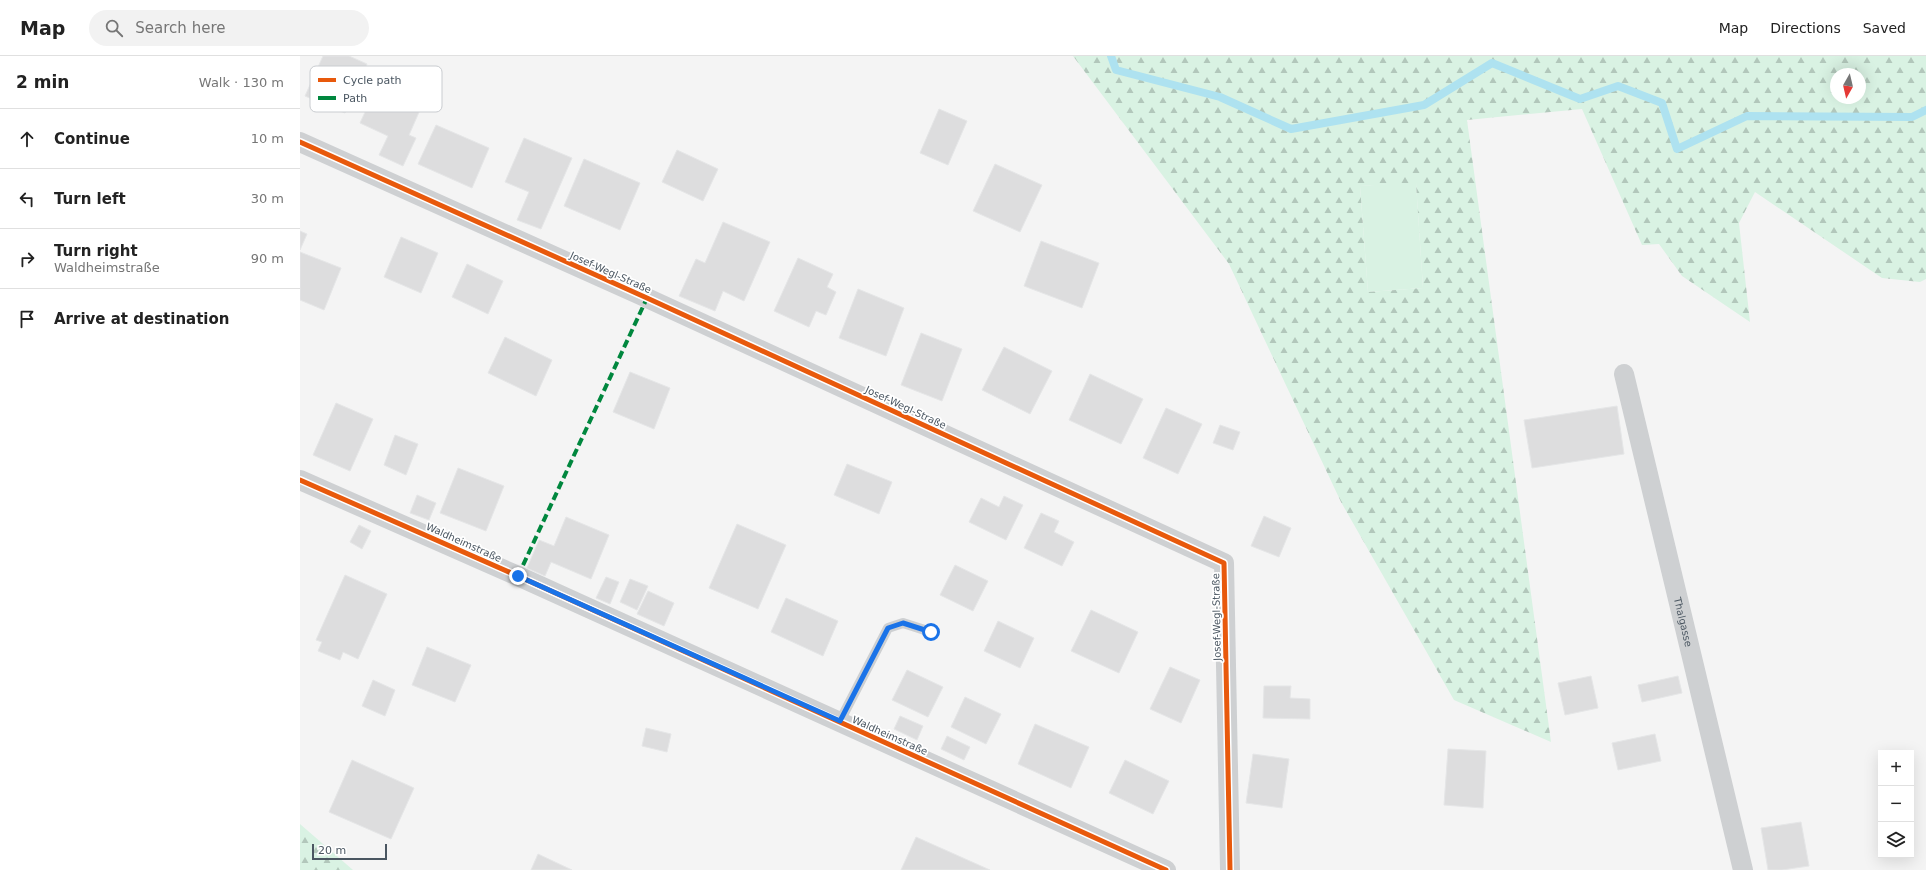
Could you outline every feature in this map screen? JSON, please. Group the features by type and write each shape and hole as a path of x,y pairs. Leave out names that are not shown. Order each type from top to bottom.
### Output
{"street":[{"name":"Josef-Wegl-Straße","path":"300,142 662,305 1224,563 1230,870"},
{"name":"Thalgasse","path":"1624,374 1743,870"},
{"name":"Waldheimstraße","path":"300,480 525,579 1166,870"}],"lane":[{"path":"840,721 888,628 903,623 931,632"}],"green space":[{"path":"1073,56 1926,56 1926,279 1920,282 1882,278 1755,192 1739,223 1750,322 1682,276 1659,244 1642,245 1582,109 1467,120 1551,742 1454,700 1341,502 1229,264","holes":["1416,183 1423,288 1368,292 1360,186"]},
{"path":"1416,182 1423,288 1368,292 1360,186"},
{"path":"300,824 353,870 300,870"}],"building":[{"path":"323,56 349,56 367,64 366,66 318,66"},
{"path":"310,85 310,98 305,96"},
{"path":"939,109 967,121 948,165 920,153"},
{"path":"365,112 419,112 409,135 416,138 403,166 379,155 388,136 360,123"},
{"path":"436,125 489,148 472,188 418,164"},
{"path":"524,138 572,158 541,229 517,220 529,192 505,182"},
{"path":"677,150 718,169 703,201 662,182"},
{"path":"584,159 640,183 620,230 564,206"},
{"path":"995,164 1042,185 1020,232 973,211"},
{"path":"723,222 770,242 744,301 723,291 715,311 679,296 696,259 705,263"},
{"path":"300,231 307,234 300,250"},
{"path":"401,237 438,253 421,293 384,277"},
{"path":"1041,241 1099,263 1082,308 1024,286"},
{"path":"300,252 341,268 324,310 300,300"},
{"path":"798,258 833,274 827,287 836,292 826,315 816,311 809,327 774,311"},
{"path":"467,264 503,281 488,314 452,297"},
{"path":"858,289 904,308 886,356 839,338"},
{"path":"921,333 962,349 942,401 901,385"},
{"path":"505,337 552,360 536,396 488,373"},
{"path":"1004,347 1052,371 1030,414 982,390"},
{"path":"630,372 670,388 654,429 613,412"},
{"path":"1090,374 1143,399 1121,444 1069,420"},
{"path":"336,403 373,419 350,471 313,455"},
{"path":"1617,406 1624,454 1532,468 1524,420"},
{"path":"1166,408 1202,424 1178,474 1143,458"},
{"path":"1220,425 1240,432 1233,450 1213,443"},
{"path":"395,435 418,444 406,475 384,465"},
{"path":"847,464 892,482 879,514 834,495"},
{"path":"458,468 504,486 486,531 440,513"},
{"path":"417,495 436,503 429,520 410,513"},
{"path":"1004,496 1023,505 1006,540 969,522 981,498 999,507"},
{"path":"1041,513 1059,521 1054,532 1074,542 1062,566 1024,548"},
{"path":"1264,516 1291,528 1279,557 1251,546"},
{"path":"566,517 609,535 591,579 551,562 545,576 527,568 539,540 554,546"},
{"path":"737,524 786,545 758,609 709,588"},
{"path":"359,525 371,531 362,549 350,542"},
{"path":"955,565 988,581 973,611 940,595"},
{"path":"345,575 387,594 358,659 343,652 340,660 318,651 322,642 316,640"},
{"path":"606,577 619,582 610,604 596,598"},
{"path":"630,579 648,586 637,610 620,602"},
{"path":"648,591 674,603 664,626 637,614"},
{"path":"786,598 838,621 823,656 771,632"},
{"path":"1091,610 1138,632 1119,673 1071,651"},
{"path":"998,621 1034,638 1020,668 984,651"},
{"path":"427,647 471,665 455,702 412,685"},
{"path":"1170,667 1200,680 1181,723 1150,709"},
{"path":"907,670 943,687 928,717 892,700"},
{"path":"1591,676 1598,708 1565,715 1558,683"},
{"path":"1678,676 1682,693 1642,702 1638,685"},
{"path":"373,680 395,690 385,716 362,706"},
{"path":"1264,686 1291,686 1290,698 1310,699 1310,719 1263,718"},
{"path":"965,697 1001,714 986,744 951,727"},
{"path":"900,716 923,726 917,740 894,729"},
{"path":"1035,724 1089,747 1071,788 1018,764"},
{"path":"646,728 671,734 667,752 642,746"},
{"path":"1655,734 1661,761 1618,770 1612,743"},
{"path":"947,736 970,747 964,760 941,749"},
{"path":"1448,749 1486,751 1483,808 1444,805"},
{"path":"1253,754 1289,759 1282,808 1246,803"},
{"path":"352,760 414,788 391,839 329,812"},
{"path":"1125,760 1169,781 1153,814 1109,793"},
{"path":"1801,822 1809,866 1782,870 1768,870 1761,828"},
{"path":"916,837 990,870 901,870"},
{"path":"538,854 572,870 531,870"}],"waterway":[{"path":"1111,56 1116,70 1220,97 1291,129 1424,105 1492,63 1580,99 1618,86 1662,103 1677,149 1747,116 1912,117 1926,110"}],"marked path":[{"path":"518,576 647,298"}],"cycle path":[{"path":"300,142 647,298 1224,563 1230,870"},
{"path":"300,480 518,576 1166,870"}],"route":[{"path":"518,576 840,721 888,628 903,623 931,632"}]}
